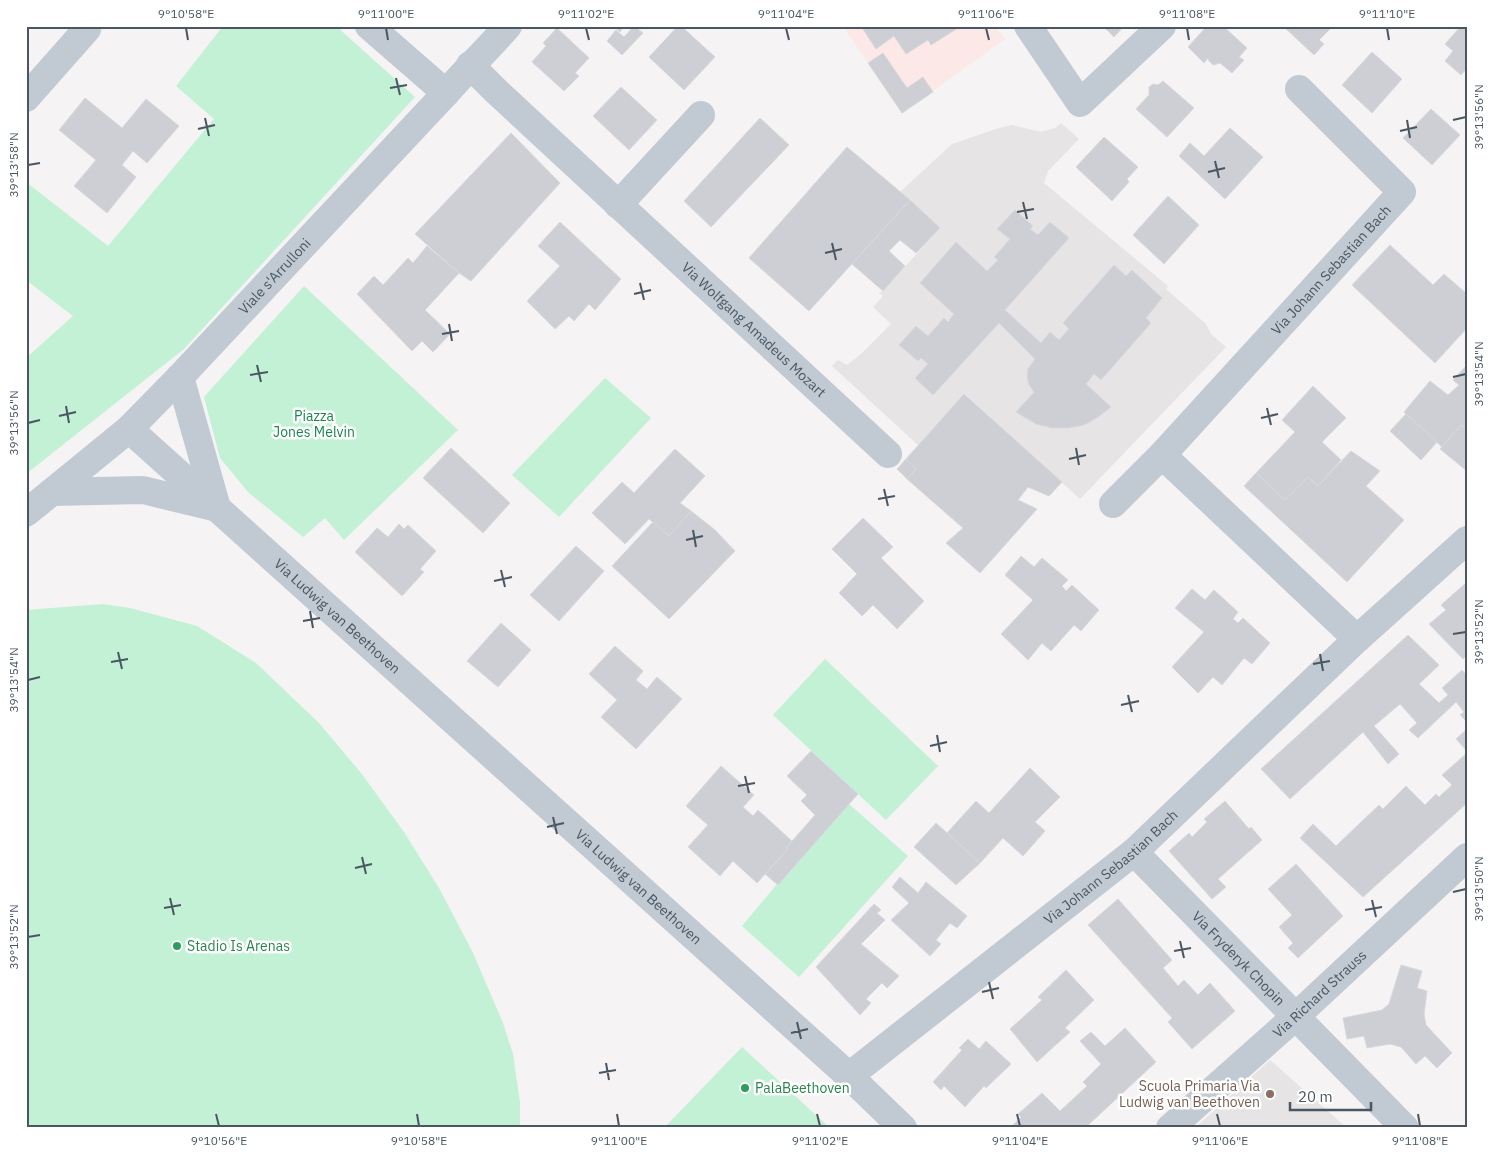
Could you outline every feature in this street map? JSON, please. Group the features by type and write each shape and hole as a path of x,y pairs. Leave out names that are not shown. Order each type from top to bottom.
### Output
{"street":[{"path":"368,26 446,93"},
{"name":"Viale s'Arrulloni","path":"26,513 128,428 180,377 508,26"},
{"path":"1028,26 1080,103 1162,26"},
{"path":"26,98 87,29"},
{"name":"Via Wolfgang Amadeus Mozart","path":"470,66 888,454"},
{"name":"Via Johann Sebastian Bach","path":"1113,504 1162,456 1402,192 1299,90"},
{"path":"618,204 701,116"},
{"path":"180,377 217,508"},
{"name":"Via Ludwig van Beethoven","path":"128,428 849,1076 903,1128"},
{"path":"1162,456 1357,639"},
{"name":"Via Ludwig van Beethoven","path":"52,492 143,490 217,508"},
{"name":"Via Johann Sebastian Bach","path":"849,1076 1134,852 1357,639 1467,540"},
{"name":"Via Fryderyk Chopin","path":"1134,852 1405,1128"},
{"name":"Via Richard Strauss","path":"1170,1128 1295,1017 1467,857"}],"shaded area":[{"path":"843,26 994,26 1005,39 902,113"},
{"path":"1061,123 1079,139 1048,171 1044,183 1168,286 1166,289 1206,324 1211,334 1226,347 1080,499 965,394 918,445 832,366 838,360 847,365 860,355 891,324 873,307 883,296 879,293 883,291 940,228 900,192 952,144 1012,125 1041,132 1055,128"},
{"name":"Scuola Primaria Via Ludwig van Beethoven","path":"1270,1060 1347,1128 1195,1128"}],"green space":[{"path":"223,26 336,26 415,97 184,349 26,474 26,358 73,316 26,280 26,182 108,246 214,119 176,86"},
{"name":"Piazza Jones Melvin","path":"304,286 458,430 344,540 325,518 303,537 248,492 220,458 204,397"},
{"path":"605,378 651,418 559,517 512,475"},
{"path":"103,604 130,608 197,626 256,663 319,723 361,773 404,832 439,888 473,953 503,1023 513,1054 520,1102 520,1128 26,1128 26,610"},
{"path":"825,659 938,766 886,820 773,715"},
{"path":"849,804 908,856 799,977 742,926"},
{"name":"PalaBeethoven","path":"742,1047 830,1128 664,1128"}],"building":[{"path":"614,26 624,26 620,32"},
{"path":"634,26 643,33 622,55 607,41 616,30 624,37"},
{"path":"678,26 681,26 715,57 684,90 649,57"},
{"path":"861,26 961,26 931,45 928,40 906,54 894,36 876,49"},
{"path":"1103,26 1124,26 1114,37"},
{"path":"1207,26 1223,26 1247,48 1239,57 1244,60 1232,73 1220,63 1213,65 1208,58 1204,63 1188,47"},
{"path":"1283,26 1333,26 1319,40 1324,44 1314,55"},
{"path":"1461,26 1467,26 1467,68 1461,75 1445,61 1453,51 1445,44"},
{"path":"557,28 589,58 575,73 579,76 564,91 532,62 546,46 543,43"},
{"path":"1372,52 1402,79 1372,113 1342,85"},
{"path":"883,53 907,88 923,77 933,92 902,113 868,63"},
{"path":"1163,81 1194,108 1167,137 1136,109 1149,95 1149,87 1153,84 1158,85"},
{"path":"621,87 657,120 629,150 593,116"},
{"path":"85,98 122,128 146,99 179,126 147,163 133,151 122,165 136,177 107,213 74,186 96,160 59,130"},
{"path":"1431,109 1460,135 1432,165 1403,138"},
{"path":"760,118 789,145 711,227 684,201"},
{"path":"1230,128 1263,157 1225,199 1179,156 1190,143 1204,156"},
{"path":"511,133 560,183 471,281 459,273 415,234"},
{"path":"1104,137 1138,167 1127,179 1129,182 1112,201 1076,167"},
{"path":"847,147 910,200 809,311 749,258"},
{"path":"1168,196 1199,225 1164,264 1133,235"},
{"path":"910,200 940,228 916,253 900,240 889,251 905,266 883,291 852,264"},
{"path":"1015,210 1033,226 1030,229 1038,235 1050,222 1069,238 1005,310 1041,343 1050,332 1059,340 1069,329 1063,323 1114,265 1126,276 1132,270 1162,298 1146,318 1151,323 1101,380 1094,374 1086,384 1111,407 1084,425 1052,428 1036,424 1016,412 1034,392 1029,385 1027,377 1028,369 1035,359 999,323 933,395 915,378 928,364 921,358 918,361 899,345 916,326 928,336 944,318 948,322 954,314 920,283 956,242 987,271 998,260 994,257 1010,239 997,229"},
{"path":"560,222 621,279 595,310 589,304 574,321 569,316 555,329 527,301 560,266 538,246"},
{"path":"1390,245 1433,285 1444,274 1467,294 1467,328 1435,363 1352,285"},
{"path":"427,246 459,273 425,310 450,334 433,352 422,341 412,351 357,294 374,276 383,285 408,258 413,263"},
{"path":"1467,365 1467,429 1461,425 1442,447 1404,412 1430,381 1448,395 1459,385 1453,380"},
{"path":"1313,386 1346,418 1322,442 1341,460 1318,486 1308,477 1285,500 1256,473 1295,432 1282,420"},
{"path":"964,394 1062,482 1049,496 1028,487 1018,500 1037,509 980,573 946,543 963,528 907,479 916,469 906,459"},
{"path":"1406,414 1437,442 1421,460 1390,431"},
{"path":"1461,425 1467,429 1467,471 1440,449"},
{"path":"451,448 510,503 483,533 423,478"},
{"path":"675,449 705,476 680,503 691,511 669,536 649,519 625,544 592,513 622,482 634,493"},
{"path":"1351,451 1380,471 1366,486 1404,520 1347,582 1244,486 1256,473 1285,500 1308,477 1318,486"},
{"path":"906,459 916,469 907,479 897,469"},
{"path":"691,511 715,530 735,551 669,619 612,566 653,522 669,536"},
{"path":"863,518 893,547 881,558 924,601 897,629 873,605 862,616 839,593 857,574 832,549"},
{"path":"399,524 404,529 408,525 436,551 420,569 424,572 402,596 355,552 377,528 388,537"},
{"path":"576,546 604,571 559,621 530,595"},
{"path":"1021,556 1034,567 1042,558 1068,580 1062,586 1066,591 1072,585 1099,610 1081,631 1074,625 1051,651 1042,643 1028,660 1001,634 1033,600 1005,575"},
{"path":"1467,582 1467,655 1463,659 1429,624 1446,610 1441,605"},
{"path":"1192,589 1205,600 1214,590 1238,612 1233,619 1238,623 1243,618 1270,643 1252,664 1244,658 1222,685 1213,677 1198,693 1172,667 1204,632 1175,608"},
{"path":"501,623 531,650 498,687 467,661"},
{"path":"1408,635 1439,665 1419,684 1439,703 1448,695 1442,688 1462,670 1467,676 1467,722 1460,715 1464,712 1456,702 1418,738 1409,730 1417,723 1400,704 1374,726 1399,754 1388,764 1363,732 1290,799 1261,769"},
{"path":"615,646 643,671 636,680 647,689 657,677 682,699 636,749 601,717 617,700 589,674"},
{"path":"1467,729 1467,751 1456,739"},
{"path":"811,751 858,794 778,885 765,874 815,815 801,801 807,795 787,776"},
{"path":"1467,753 1467,803 1363,897 1300,838 1313,824 1336,846 1379,805 1383,809 1406,786 1425,805 1436,794 1439,797 1452,785 1442,775"},
{"path":"721,766 754,795 743,807 753,816 758,810 792,841 786,848 787,850 757,883 733,861 720,876 688,847 708,825 686,806"},
{"path":"1030,768 1060,797 1035,822 1045,831 1023,856 1003,838 980,863 947,833 976,801 989,813"},
{"path":"1225,801 1249,829 1251,827 1262,840 1218,879 1226,887 1212,899 1169,851 1189,833 1192,837 1207,822 1204,819"},
{"path":"936,823 980,863 956,885 914,847"},
{"path":"1296,864 1343,916 1298,958 1288,948 1293,943 1279,927 1292,915 1268,889"},
{"path":"900,877 918,893 926,882 967,916 957,928 950,923 936,940 941,944 930,956 891,920 909,903 892,887"},
{"path":"1118,899 1172,960 1163,968 1178,986 1184,980 1198,995 1210,983 1235,1011 1192,1049 1168,1022 1172,1018 1088,925"},
{"path":"874,904 881,910 877,913 885,920 861,944 899,976 887,988 882,983 866,999 871,1003 860,1015 816,967"},
{"path":"1401,965 1422,971 1417,988 1427,991 1424,1014 1426,1025 1452,1053 1437,1068 1425,1056 1416,1064 1401,1047 1390,1044 1367,1048 1364,1036 1347,1039 1343,1018 1382,1010 1389,1004"},
{"path":"1066,970 1094,1000 1065,1028 1070,1032 1037,1062 1010,1029 1042,1000 1038,997"},
{"path":"1125,1028 1156,1062 1085,1128 1010,1128 1021,1117 1018,1114 1042,1093 1060,1111 1087,1086 1083,1082 1101,1064 1080,1041 1091,1032 1105,1046"},
{"path":"968,1039 979,1049 986,1041 1011,1064 986,1088 984,1086 965,1107 944,1086 941,1090 933,1082 962,1050 959,1048"}],"place":[{"name":"Stadio Is Arenas","path":"177,946"},
{"name":"PalaBeethoven","path":"745,1088"},
{"name":"Scuola Primaria Via Ludwig van Beethoven","path":"1270,1094"}]}
